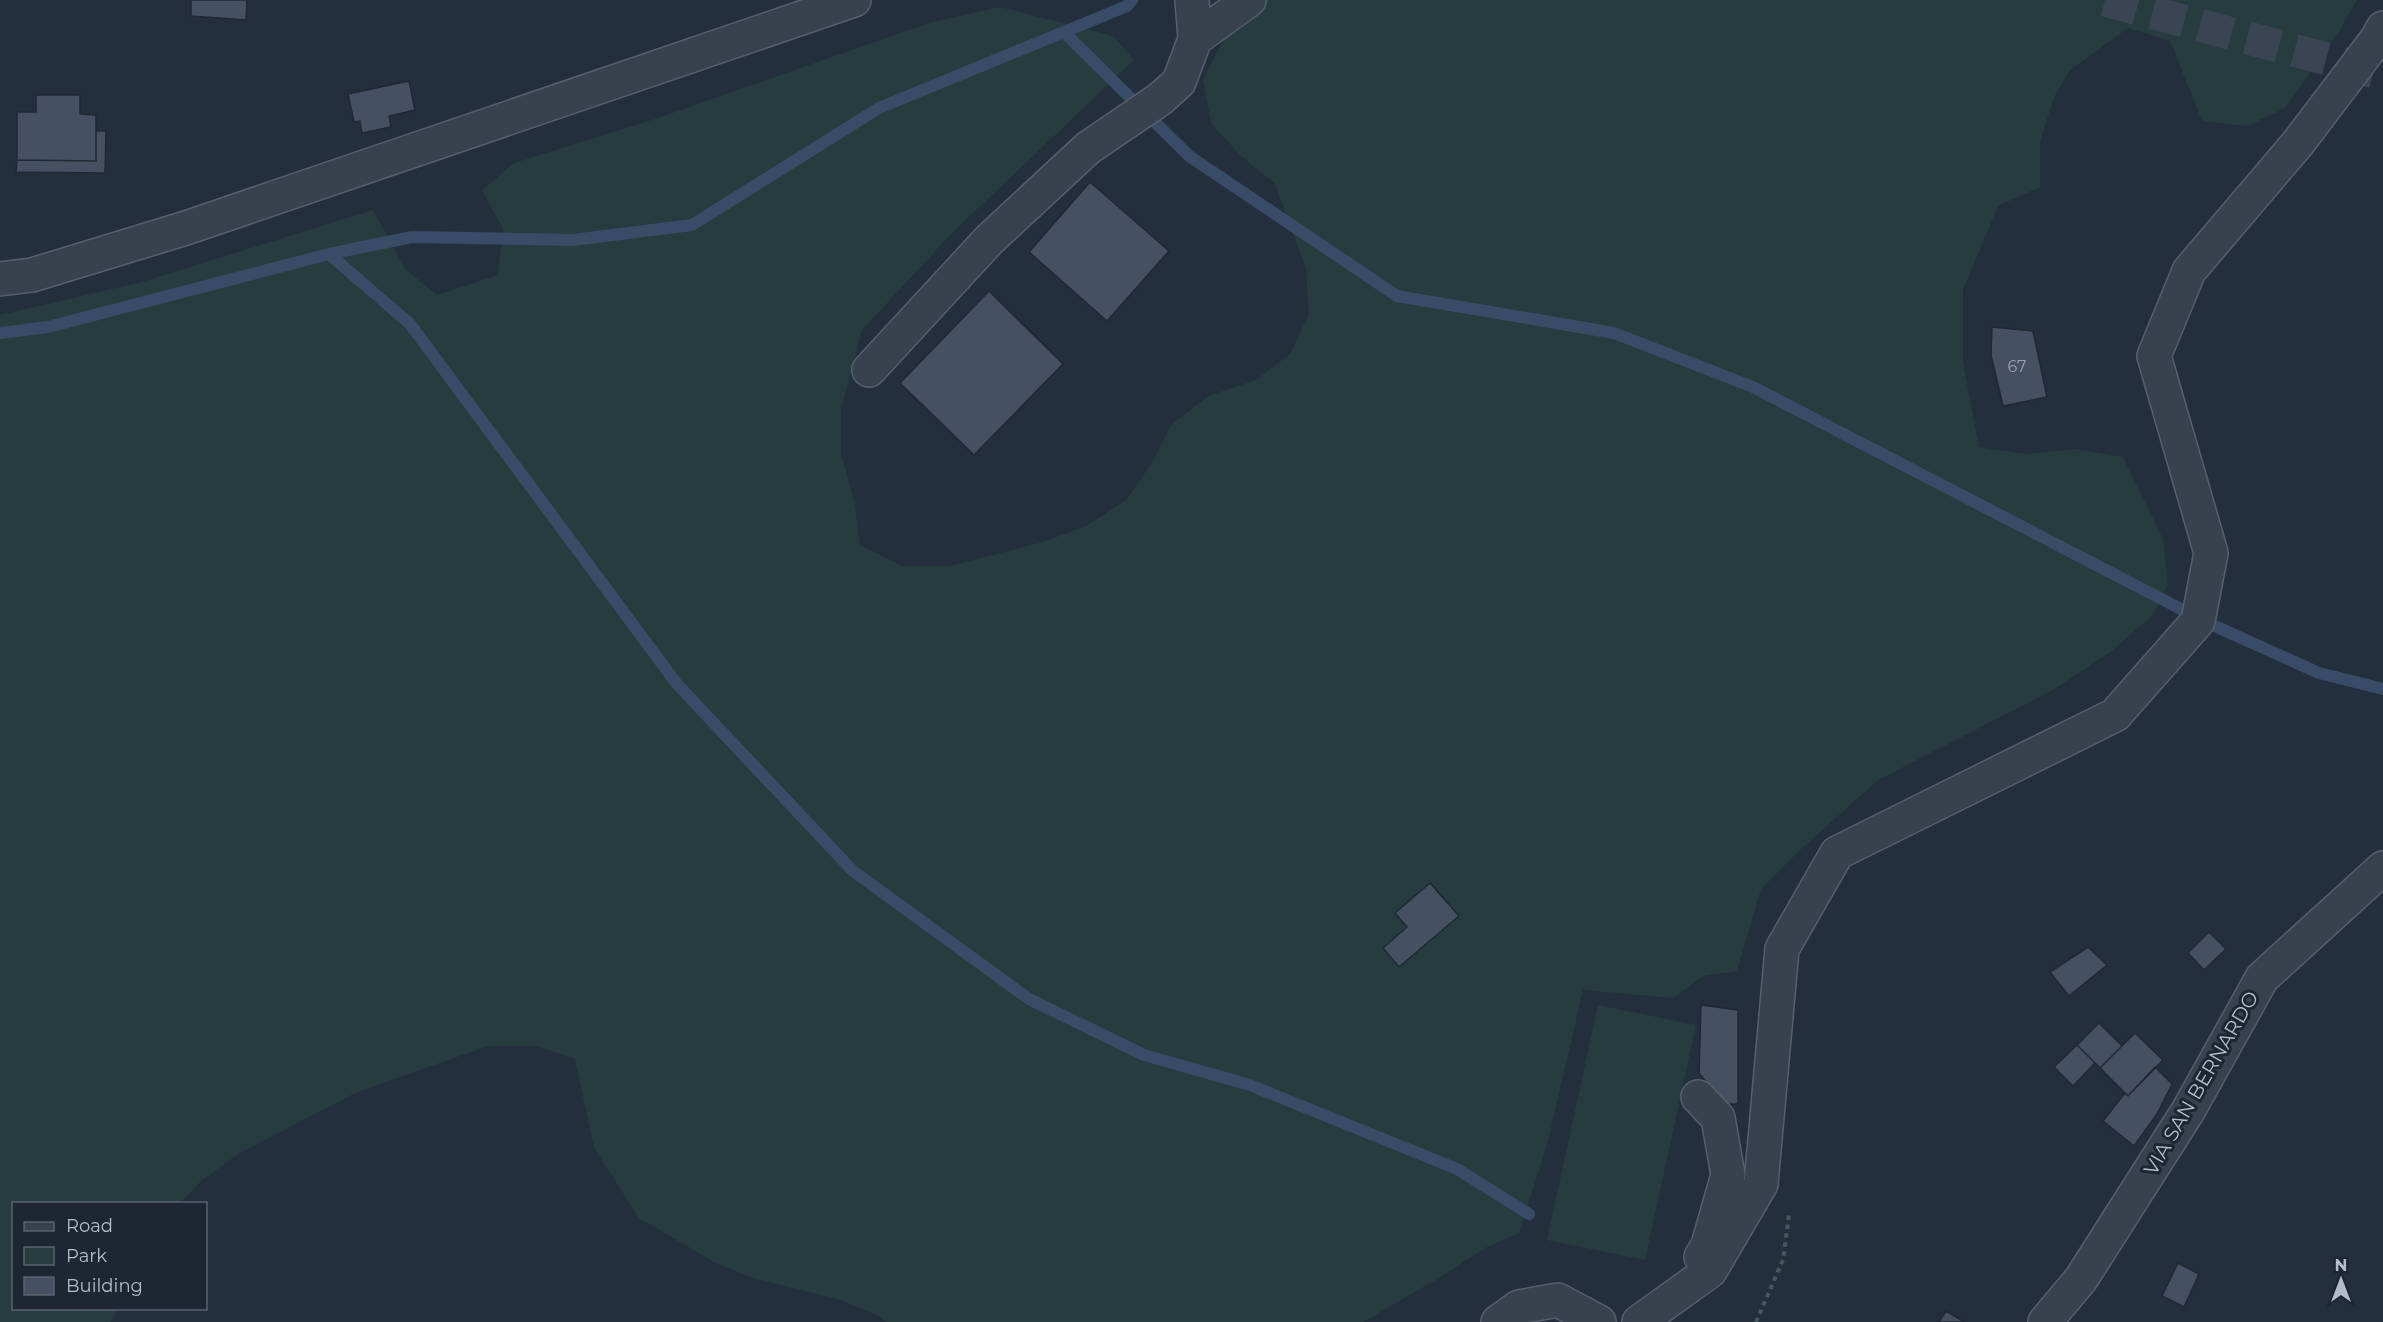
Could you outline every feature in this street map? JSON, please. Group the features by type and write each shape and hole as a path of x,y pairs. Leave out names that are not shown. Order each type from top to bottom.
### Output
{"street":[{"path":"0,279 32,275 186,228 854,0"},
{"path":"869,370 989,240 1088,148 1160,99 1179,82 1195,39 1192,0"},
{"path":"1195,39 1249,0"},
{"path":"1639,1322 1710,1271 1761,1184 1782,949 1837,853 2115,715 2198,621 2211,553 2154,356 2188,271 2298,143 2383,28"},
{"name":"VIA SAN BERNARDO","path":"2046,1322 2081,1279 2156,1161 2262,978 2383,868"},
{"path":"1683,1290 1708,1245 1728,1175 1718,1118 1698,1097"},
{"path":"1498,1322 1519,1307 1558,1300 1599,1322"}],"green space":[{"path":"1218,0 2357,0 2338,33 2285,108 2247,126 2202,121 2170,41 2128,28 2070,70 2054,97 2040,142 2040,187 1998,206 1963,290 1963,362 1979,447 2027,454 2075,449 2123,457 2163,539 2168,584 2152,616 2109,653 2051,691 1878,780 1801,849 1761,889 1737,971 1703,976 1673,998 1583,990 1548,1141 1519,1233 1487,1247 1363,1322 886,1322 879,1316 841,1300 753,1278 714,1262 639,1218 594,1148 575,1059 536,1046 488,1046 355,1093 238,1154 201,1181 181,1202 12,1202 12,1310 117,1310 111,1322 0,1322 0,315 142,282 373,210 405,269 437,295 498,275 503,229 482,190 514,163 658,118 929,23 1000,7 1113,36 1134,60 953,232 862,330 841,409 841,454 854,500 860,545 902,566 950,566 1043,542 1086,526 1126,500 1152,463 1171,425 1208,396 1256,380 1290,354 1309,314 1306,269 1275,184 1240,155 1211,123 1203,79 1224,39"},
{"path":"1598,1005 1696,1025 1645,1260 1547,1240"}],"building":[{"path":"191,0 247,0 246,20 191,16"},
{"path":"409,81 415,110 389,116 391,127 362,133 360,121 354,122 348,94"},
{"path":"36,95 80,95 80,114 96,115 96,161 17,160 17,112 36,112"},
{"path":"96,131 106,131 105,173 16,172 17,160 96,161"},
{"path":"1090,182 1169,251 1107,321 1029,252"},
{"path":"989,291 1063,364 974,455 900,383"},
{"path":"1992,327 2033,331 2047,397 2003,406 1991,355"},
{"path":"1430,883 1459,916 1399,967 1383,948 1407,927 1395,913"},
{"path":"2209,932 2226,949 2204,970 2188,953"},
{"path":"2088,947 2107,965 2069,996 2050,972"},
{"path":"1701,1005 1738,1010 1738,1104 1724,1104 1699,1073"},
{"path":"2099,1023 2122,1046 2100,1068 2077,1045"},
{"path":"2135,1033 2163,1060 2128,1096 2100,1068"},
{"path":"2077,1045 2095,1063 2073,1086 2054,1067"},
{"path":"2155,1067 2172,1084 2157,1114 2134,1146 2103,1121 2125,1093 2128,1096"},
{"path":"2178,1263 2199,1274 2184,1307 2162,1296"},
{"path":"1946,1311 1963,1321 1964,1322 1939,1322"}],"waterway":[{"path":"0,333 48,327 329,254 412,237 573,240 692,225 879,108 1127,6 1132,0"},
{"path":"1065,33 1189,156 1397,296 1614,333 1753,387 2208,623 2319,673 2383,689"},
{"path":"329,254 410,324 677,684 853,871 1029,999 1144,1055 1250,1085 1457,1169 1529,1214"}],"tunnel":[{"path":"2105,0 2383,74"}]}
